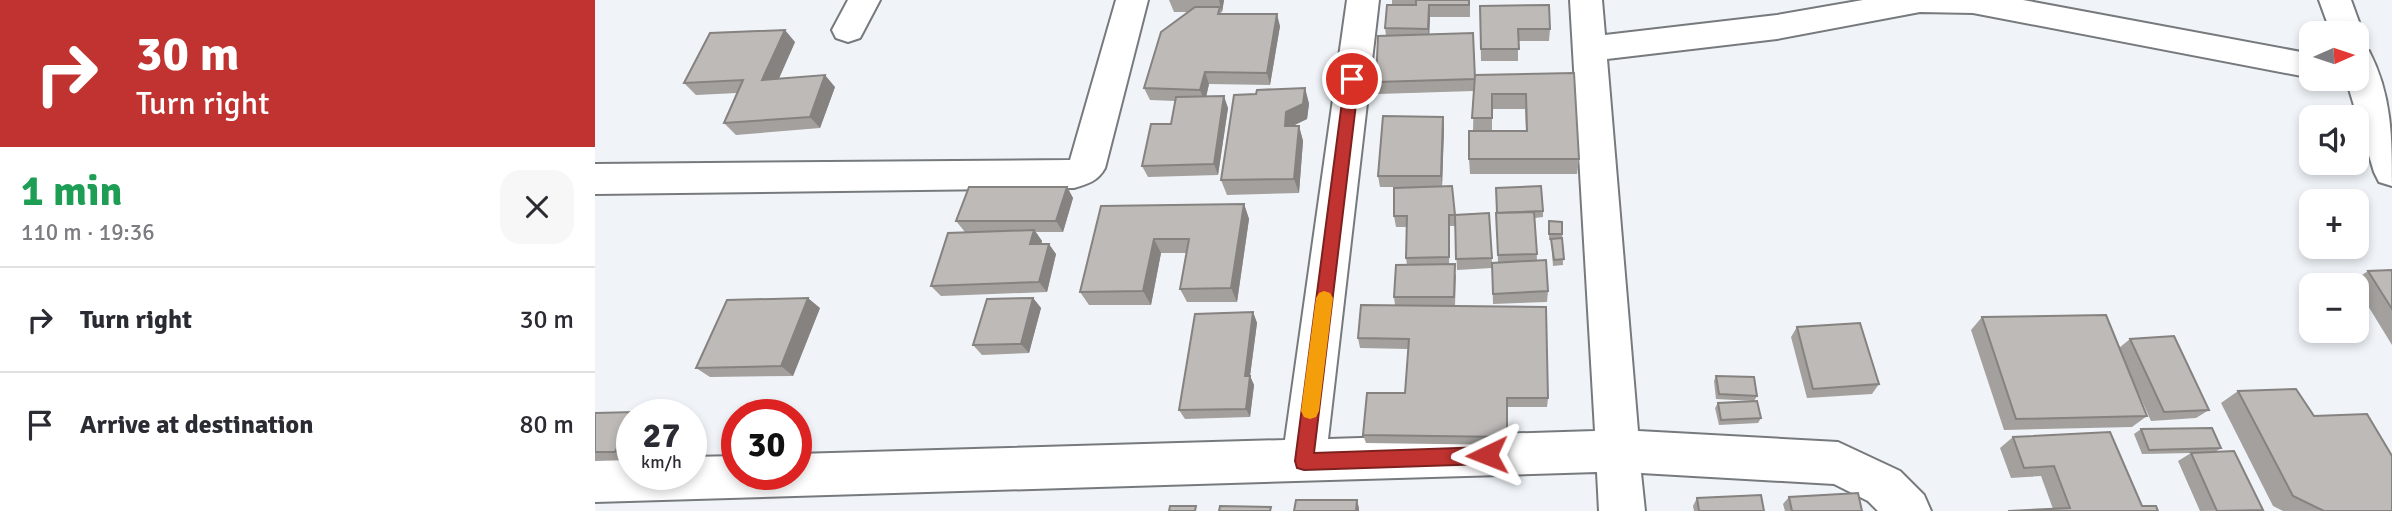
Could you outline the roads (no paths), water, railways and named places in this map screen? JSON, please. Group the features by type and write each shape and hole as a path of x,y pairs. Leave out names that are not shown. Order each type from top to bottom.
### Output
{"street":[{"path":"848,30 864,0"},
{"path":"595,179 1074,174 1087,168 1132,0"},
{"path":"1304,461 1363,0"},
{"path":"1586,0 1622,511"},
{"path":"2335,0 2343,21"},
{"path":"1590,49 1777,27 1920,1 1973,2 2299,64"},
{"path":"2369,80 2392,172"},
{"path":"595,481 1618,451 1838,463 1884,486 1908,511"}]}
